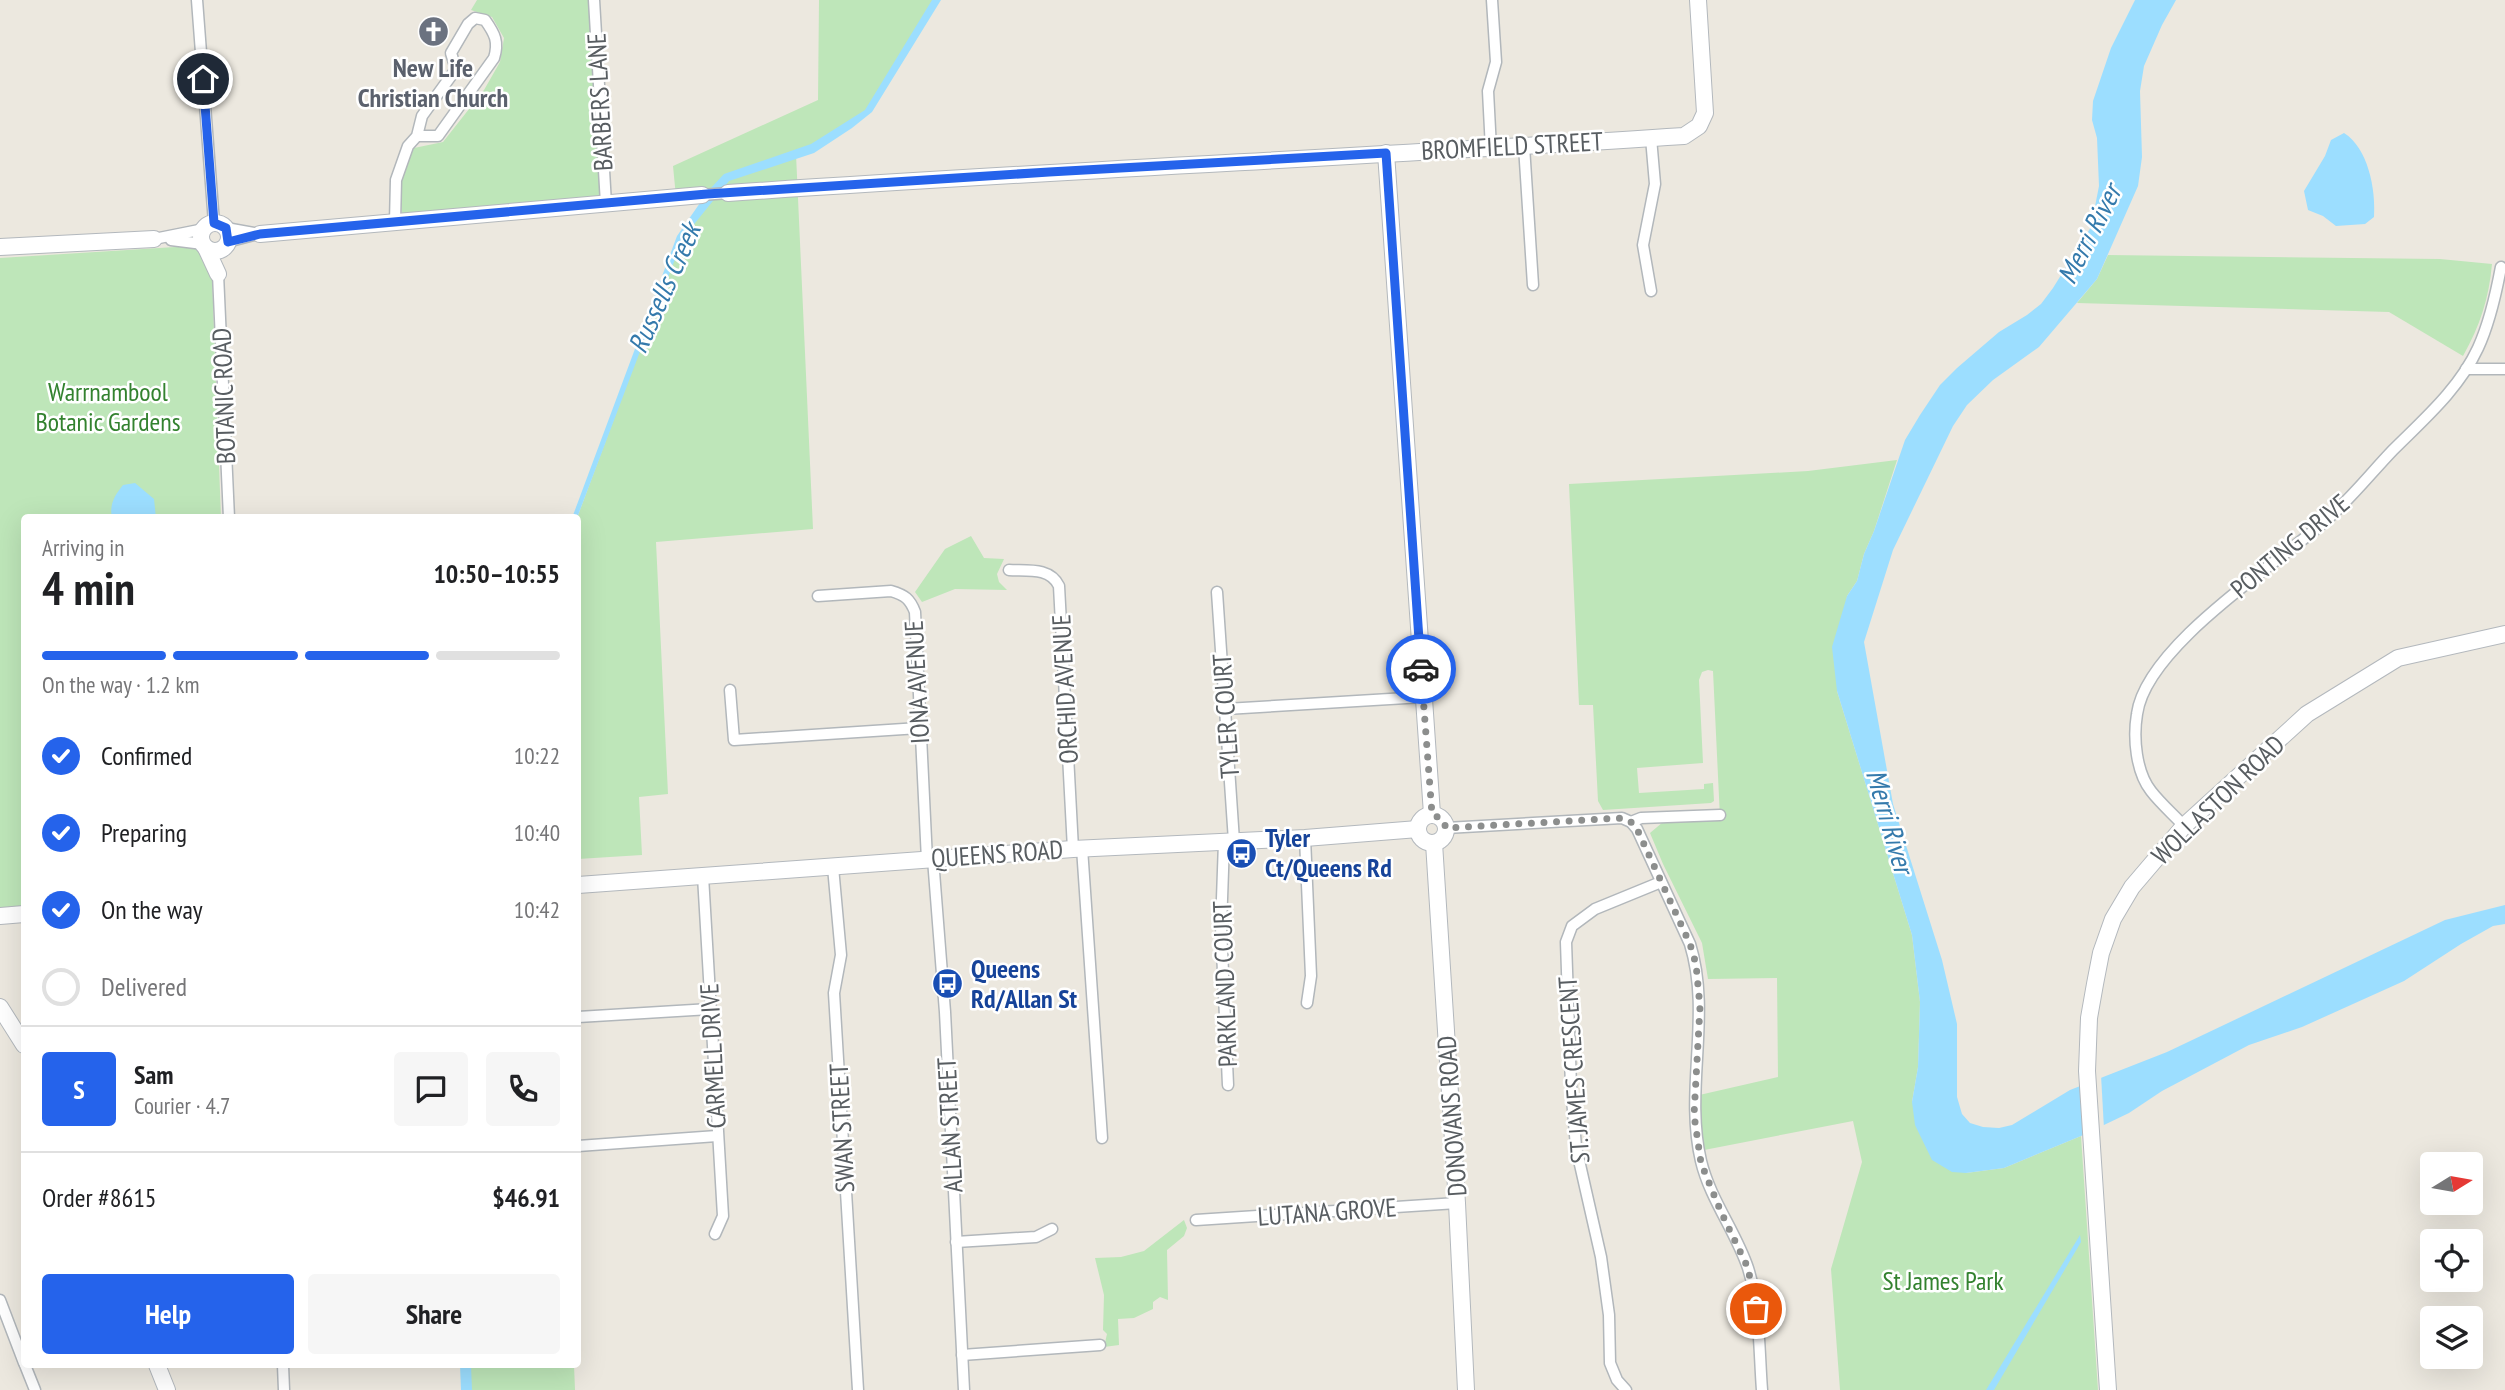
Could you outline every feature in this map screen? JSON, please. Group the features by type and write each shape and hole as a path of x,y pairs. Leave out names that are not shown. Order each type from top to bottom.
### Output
{"street":[{"name":"BOTANIC ROAD","path":"197,0 218,274 229,514"},
{"name":"BARBERS LANE","path":"594,0 606,204"},
{"path":"1491,149 1488,91 1496,62 1492,0"},
{"name":"BROMFIELD STREET","path":"0,247 260,234 727,193 1684,136 1699,126 1705,113 1698,0"},
{"path":"417,136 439,136 478,81 494,58 498,45 494,32 485,20 475,18 451,53 456,69 478,81"},
{"path":"396,222 396,180 408,146 417,136 422,116 456,69"},
{"path":"1651,138 1655,184 1643,245 1651,291"},
{"path":"1524,146 1533,285"},
{"path":"1386,153 1432,814"},
{"name":"PONTING DRIVE","path":"2184,826 2150,789 2138,762 2137,713 2146,685 2169,655 2216,608 2332,515 2441,402 2478,349 2488,324 2501,267"},
{"path":"2466,369 2505,369"},
{"name":"ORCHID AVENUE","path":"1009,570 1045,572 1055,578 1059,586 1077,849 1102,1138"},
{"name":"IONA AVENUE","path":"818,596 891,591 903,594 911,601 915,612 919,728 930,860"},
{"name":"TYLER COURT","path":"1217,592 1226,709 1229,841"},
{"name":"WOLLASTON ROAD","path":"2108,1390 2087,1071 2095,984 2101,953 2113,919 2132,887 2184,826 2307,714 2398,658 2505,634"},
{"path":"730,690 734,740 919,728"},
{"path":"1226,709 1423,696"},
{"path":"1432,814 1443,820 1446,828 1444,838 1434,843 1424,841 1418,829 1422,819 1432,814"},
{"path":"1446,828 1720,815"},
{"path":"1626,820 1637,829 1690,944 1696,964 1700,1007 1694,1115 1701,1163 1748,1268 1756,1309 1762,1390"},
{"name":"QUEENS ROAD","path":"581,885 1077,849 1305,838 1418,829"},
{"path":"1305,838 1311,976 1307,1003"},
{"name":"PARKLAND COURT","path":"1228,1085 1221,927 1229,841"},
{"name":"DONOVANS ROAD","path":"1434,843 1466,1390"},
{"name":"ALLAN STREET","path":"930,860 945,1013 964,1390"},
{"name":"SWAN STREET","path":"833,867 841,955 834,993 858,1390"},
{"name":"CARMELL DRIVE","path":"703,876 723,1216 715,1234"},
{"name":"ST. JAMES CRESCENT","path":"1626,1390 1617,1380 1610,1363 1609,1315 1601,1257 1576,1147 1569,1060 1566,942 1572,926 1586,915 1661,882"},
{"path":"0,916 21,914"},
{"path":"0,1007 21,1040"},
{"path":"581,1017 710,1009"},
{"path":"581,1146 718,1136"},
{"name":"LUTANA GROVE","path":"1196,1220 1457,1203"},
{"path":"956,1242 1036,1237 1052,1229"},
{"path":"0,1300 21,1354"},
{"path":"962,1354 1101,1343 1104,1357"},
{"path":"27,1368 35,1390"},
{"path":"158,1368 167,1390"},
{"path":"283,1368 284,1390"}],"green space":[{"path":"477,0 594,0 606,204 403,221 401,183 414,148 443,142 484,90 500,62 504,38 492,17 471,10"},
{"path":"819,0 937,0 870,110 796,154 813,529 656,542 668,794 639,797 642,855 581,859 581,514 578,514 682,236 718,194 676,197 673,166 818,100"},
{"name":"Warrnambool Botanic Gardens","path":"191,246 202,255 212,276 221,514 21,514 21,907 0,908 0,258"},
{"path":"2108,255 2440,259 2492,264 2483,311 2463,356 2389,312 2077,303 2097,279"},
{"name":"St James Park","path":"1897,460 1857,581 1847,596 1837,691 1912,935 1920,1002 1918,1067 1912,1102 1966,1173 2004,1168 2081,1136 2098,1390 1840,1390 1831,1269 1862,1162 1853,1121 1699,1151 1695,1096 1778,1077 1777,978 1708,979 1702,943 1650,833 1663,822 1720,818 1713,671 1702,672 1699,680 1703,763 1637,768 1639,793 1704,789 1704,784 1713,783 1714,801 1603,810 1598,801 1593,705 1579,705 1569,484 1808,471"},
{"path":"971,536 984,558 1004,559 997,574 999,582 1007,590 955,589 922,602 915,592 945,549"},
{"path":"1184,1220 1187,1228 1184,1236 1167,1250 1168,1300 1160,1297 1153,1302 1153,1309 1134,1318 1118,1319 1119,1345 1104,1347 1107,1334 1103,1330 1104,1295 1095,1258 1121,1257 1144,1251"},
{"path":"464,1368 574,1368 575,1390 465,1390"}],"water":[{"name":"Russells Creek","path":"932,0 941,0 872,112 814,153 729,181 683,238 579,514 573,514 677,236 709,190 724,174 811,144 865,110"},
{"name":"Merri River","path":"2135,0 2176,0 2144,66 2140,91 2142,157 2138,186 2097,279 2039,347 1993,380 1967,405 1953,426 1893,550 1864,642 1893,804 1942,960 1957,1024 1957,1097 1962,1114 1970,1123 1983,1127 2012,1125 2070,1090 2167,1052 2445,920 2505,905 2505,924 2493,926 2461,944 2404,981 2302,1027 2249,1045 2162,1091 2129,1113 2081,1136 2004,1168 1952,1172 1932,1160 1915,1125 1912,1102 1918,1067 1920,1002 1912,935 1837,691 1832,647 1847,596 1857,581 1905,440 1920,415 1940,385 1957,368 1999,332 2041,304 2091,227 2099,186 2097,138 2092,120 2093,101 2111,48"},
{"path":"2344,133 2365,159 2372,182 2374,217 2365,224 2336,226 2323,216 2308,210 2304,191 2325,156 2331,140"},
{"path":"135,483 154,499 156,514 111,514 112,504 123,485"},
{"path":"2080,1235 2081,1242 1994,1390 1986,1390"},
{"path":"460,1368 471,1368 472,1390 461,1390"}],"pier":[{"path":"2101,1075 2104,1129 2088,1137 2084,1082"}],"way so far":[{"path":"1421,669 1432,814 1443,820 1446,828 1622,818 1637,829 1690,944 1696,964 1700,1007 1694,1115 1701,1163 1748,1268 1756,1309"}],"place":[{"name":"New Life Christian Church","path":"433,32"},
{"name":"Tyler Ct/Queens Rd","path":"1242,853"},
{"name":"Queens Rd/Allan St","path":"948,984"}],"route":[{"path":"203,79 214,223 226,228 228,242 260,234 683,196 1386,153 1421,669"}]}
